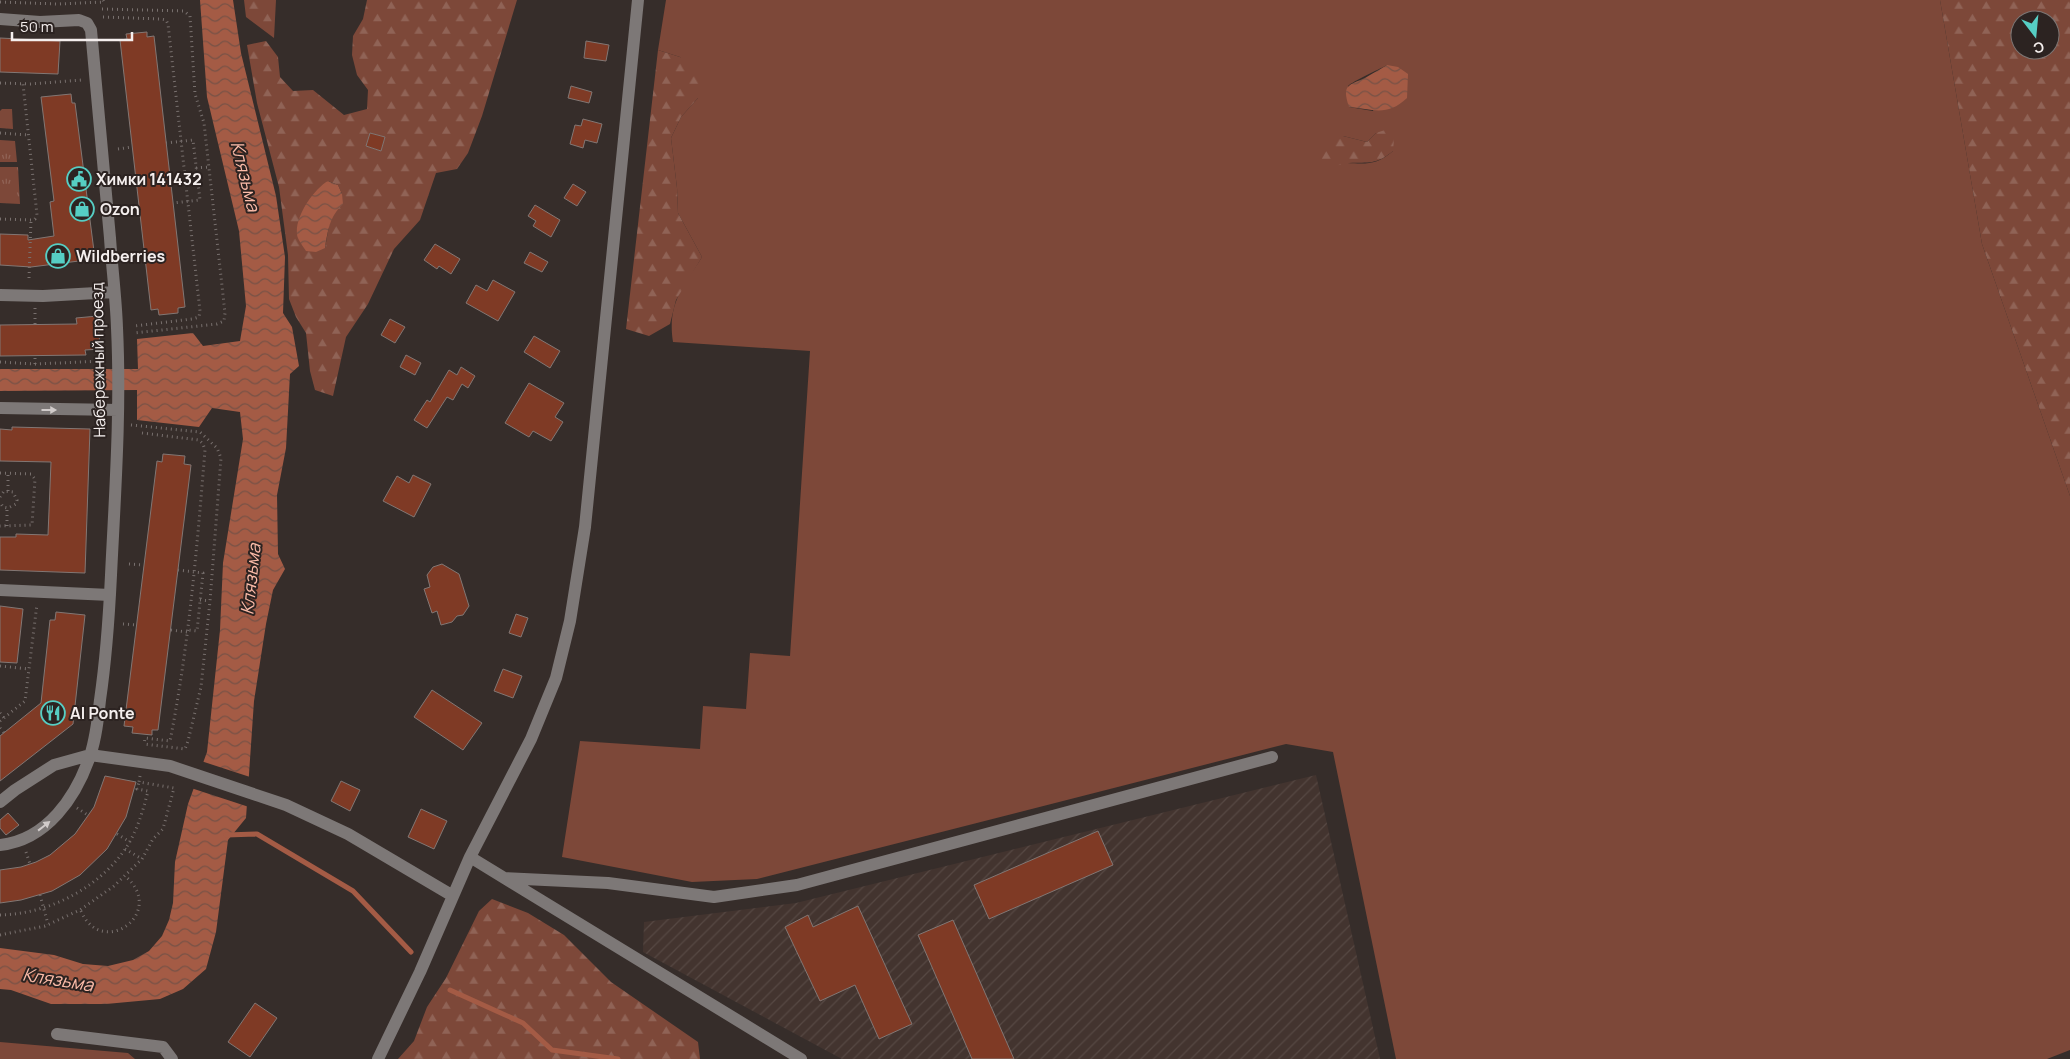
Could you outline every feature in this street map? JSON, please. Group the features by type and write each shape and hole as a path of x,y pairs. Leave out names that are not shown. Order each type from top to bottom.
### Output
{"street":[{"path":"378,1059 420,972 470,857 531,739 556,678 570,621 585,527 638,0"},
{"name":"Набережный проезд","path":"0,19 40,22 79,20 87,23 91,30 114,292 118,363 118,410 110,595 104,669 97,723 90,755 73,795 61,811 45,826 27,838 10,844 0,845"},
{"path":"0,295 44,296 114,292"},
{"path":"0,408 118,410"},
{"path":"0,590 110,595"},
{"path":"0,802 54,765 90,755 170,766 286,805 348,834 453,896"},
{"path":"505,878 608,882 714,897 797,885 1272,757"},
{"path":"470,857 800,1059"},
{"path":"57,1034 163,1047 172,1059"}],"path":[{"path":"66,4 70,0"},
{"path":"0,2 58,2 66,4 104,2 103,0"},
{"path":"102,9 184,11 188,12 191,19 193,79 195,94 204,123 226,313 224,321 217,324 134,334"},
{"path":"103,17 166,20 200,311 199,317 192,320 134,326"},
{"path":"0,83 23,84 95,79"},
{"path":"0,219 31,220 37,216 23,84"},
{"path":"0,133 28,134"},
{"path":"166,143 193,140 200,200 173,203"},
{"path":"118,149 132,147"},
{"path":"196,168 209,167"},
{"path":"124,208 139,207"},
{"path":"29,278 31,220"},
{"path":"35,356 35,364"},
{"path":"0,362 35,364 118,363"},
{"path":"117,423 200,432 220,453 222,458 201,688 185,750 144,744"},
{"path":"142,433 199,440 205,450 180,692 170,741 145,738 143,751"},
{"path":"0,473 31,474 35,478 32,525 0,526"},
{"path":"8,473 8,490"},
{"path":"0,497 4,491 8,490"},
{"path":"7,508 12,507 17,500 13,492 8,490"},
{"path":"0,502 7,508 7,526"},
{"path":"129,564 144,565"},
{"path":"171,630 197,631 203,573 178,570"},
{"path":"0,721 24,701 38,592"},
{"path":"200,600 210,601"},
{"path":"123,624 137,625"},
{"path":"0,666 29,669"},
{"path":"0,713 4,718"},
{"path":"0,728 4,733"},
{"path":"0,915 19,914 43,908 84,889 110,868 130,842 142,813 148,791 137,789 140,772"},
{"path":"0,934 48,924 80,910 125,876 142,860 153,839 163,829 174,788 139,782"},
{"path":"76,807 89,816"},
{"path":"117,834 130,842"},
{"path":"25,849 30,864"},
{"path":"125,849 142,860"},
{"path":"80,910 89,924 104,932 112,932 128,926 134,920 140,904 136,888 125,876"},
{"path":"40,895 48,924"}],"shaded area":[{"path":"1316,775 1380,1059 842,1059 643,952 644,922 796,903"}],"green space":[{"path":"244,0 276,0 274,38 246,17"},
{"path":"367,0 517,0 482,116 468,153 457,169 436,173 420,220 394,249 368,304 346,337 333,396 315,390 310,371 306,333 296,317 289,299 288,255 279,187 257,103 247,45 266,41 278,57 280,77 293,91 313,90 344,115 367,109 368,90 357,75 352,55 353,36 363,19","holes":["370,133 385,137 381,151 366,146","328,181 338,185 342,194 330,220 325,248 308,202"]},
{"path":"666,0 1940,0 1982,244 2070,496 2070,1050 2047,1059 1396,1059 1333,752 1286,744 757,879 692,882 562,857 580,741 700,749 703,706 746,709 750,653 790,656 810,351 673,342 672,317 678,296 702,257 678,213 671,138 681,117 698,98 680,57 658,50","holes":["1387,65 1373,111 1349,107 1348,86","1376,133 1393,151 1372,163 1347,163 1343,136 1367,142"]},
{"path":"1940,0 2070,0 2070,496 1982,244"},
{"path":"658,50 680,57 699,75 698,98 681,117 671,138 678,213 702,257 676,300 670,324 649,336 626,329"},
{"path":"2,109 12,109 13,129 0,128 0,111"},
{"path":"1388,129 1394,139 1393,151 1377,161 1331,166 1325,165 1312,156 1319,144 1343,136 1367,142 1376,133"},
{"path":"0,140 15,141 17,162 0,162"},
{"path":"0,167 18,167 20,204 0,203"},
{"path":"492,899 528,913 564,935 611,982 698,1042 700,1059 398,1059 414,1041 427,1007 446,978 479,911"},
{"path":"0,1042 128,1053 135,1059 0,1059"}],"water":[{"name":"Клязьма","path":"200,0 233,0 241,53 276,196 285,257 283,313 292,327 299,366 290,374 286,448 277,495 278,554 285,569 273,590 266,624 254,701 246,818 228,840 216,932 206,969 183,989 160,999 106,1004 51,1004 11,990 0,989 0,948 54,955 83,964 108,966 133,960 149,951 162,936 169,920 173,903 175,862 188,804 207,752 220,630 223,563 243,439 240,412 212,408 199,427 137,420 137,390 0,391 0,369 138,369 137,339 193,333 203,346 240,341 246,306 239,231 207,97"},
{"path":"1387,65 1398,67 1408,74 1407,98 1393,108 1386,110 1349,107 1346,94 1348,87"},
{"path":"328,181 338,185 342,194 343,204 332,219 325,248 316,252 306,251 297,236 299,219 306,204 317,190"}],"pier":[{"path":"201,761 250,777 249,807 191,788"}],"building":[{"path":"147,32 147,37 154,36 185,307 178,308 178,313 159,315 158,309 151,310 120,40 127,39 126,34"},
{"path":"0,38 60,41 58,74 0,72"},
{"path":"586,41 609,45 606,61 584,58"},
{"path":"571,86 592,92 589,103 568,98"},
{"path":"71,94 72,103 75,103 95,259 31,267 0,265 0,234 28,235 28,240 54,236 50,202 54,201 41,97"},
{"path":"583,119 602,124 597,143 585,140 583,148 570,144 575,125 581,126"},
{"path":"370,133 385,137 381,151 366,146"},
{"path":"573,184 586,192 577,206 564,198"},
{"path":"535,205 560,220 551,237 533,226 536,221 528,216"},
{"path":"435,244 460,259 451,274 439,266 437,269 424,260"},
{"path":"530,252 548,262 542,272 524,263"},
{"path":"493,280 515,292 498,321 466,303 476,285 487,291"},
{"path":"98,316 100,349 85,350 86,355 0,356 0,325 77,324 76,318"},
{"path":"390,319 405,327 395,343 381,335"},
{"path":"534,336 560,351 550,368 524,352"},
{"path":"406,355 421,363 415,375 400,367"},
{"path":"461,367 475,376 468,388 462,384 453,400 447,397 427,428 414,420 427,400 430,402 449,370 457,375"},
{"path":"529,383 564,403 555,417 563,422 551,441 533,431 529,437 505,423"},
{"path":"12,427 90,429 85,573 0,570 0,537 16,537 16,534 48,535 51,462 0,461 0,429 12,430"},
{"path":"163,454 185,456 184,464 191,465 158,730 152,730 152,735 132,733 133,727 124,726 157,461 162,462"},
{"path":"413,475 431,484 414,517 383,501 397,476 409,483"},
{"path":"442,564 459,574 469,606 463,615 457,616 452,622 441,625 437,611 432,613 424,589 430,587 427,575 433,567"},
{"path":"0,606 23,609 17,663 0,662"},
{"path":"56,612 85,615 73,724 0,781 0,736 41,703 50,620 55,620"},
{"path":"516,614 528,618 521,637 509,633"},
{"path":"503,669 522,676 513,698 494,691"},
{"path":"432,690 482,723 463,750 414,717"},
{"path":"105,776 136,782 126,817 107,849 80,875 52,891 21,900 0,903 0,870 21,867 36,862 50,855 75,834 94,807"},
{"path":"341,781 360,790 350,811 331,801"},
{"path":"421,809 447,821 434,849 408,837"},
{"path":"8,813 19,825 6,835 0,828 0,820"},
{"path":"1098,831 1113,865 989,919 974,885"},
{"path":"858,906 912,1024 879,1039 855,985 820,1001 785,927 808,915 813,927"},
{"path":"953,920 1014,1059 972,1059 918,935"},
{"path":"255,1003 277,1018 250,1057 228,1042"}],"waterway":[{"path":"226,835 257,834 353,891 411,952"},
{"path":"450,990 523,1023 552,1050 618,1059"}],"place":[{"name":"Химки 141432","path":"79,179"},
{"name":"Ozon","path":"82,209"},
{"name":"Wildberries","path":"58,256"},
{"name":"Al Ponte","path":"53,713"}]}
